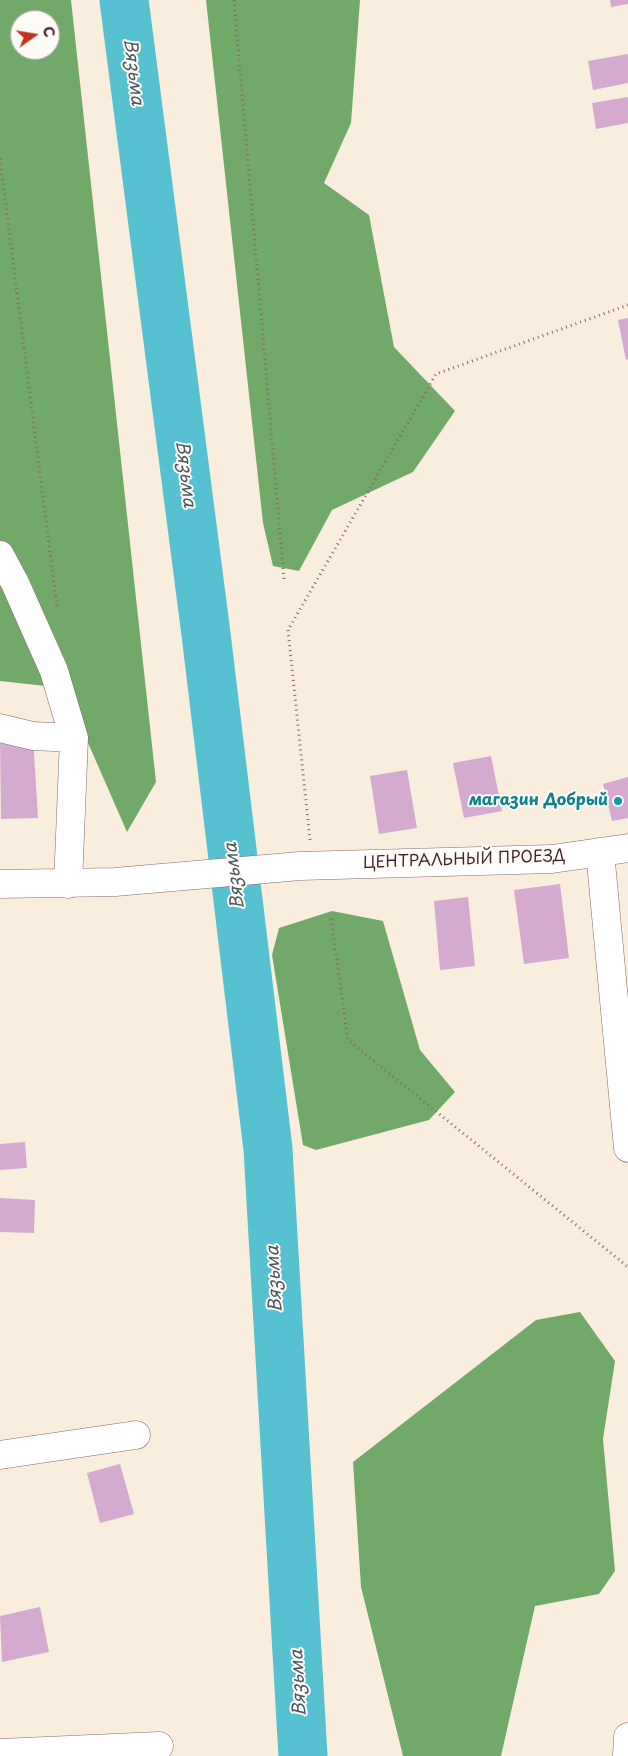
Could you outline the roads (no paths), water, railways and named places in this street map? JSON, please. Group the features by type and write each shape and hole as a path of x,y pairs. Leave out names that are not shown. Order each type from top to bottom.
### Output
{"street":[{"path":"0,555 15,583 54,671 74,738 68,884 0,884"},
{"path":"0,728 33,736 74,738"},
{"name":"ЦЕНТРАЛЬНЫЙ ПРОЕЗД","path":"68,884 115,882 305,854 552,859 628,848"},
{"path":"600,852 628,1148"},
{"path":"0,1455 136,1435"},
{"path":"627,1756 628,1736"},
{"path":"3,1754 159,1746"}],"waterway":[{"name":"Вязьма","path":"124,0 206,634 268,1149 303,1756"}],"place":[{"name":"магазин Добрый","path":"618,801"}]}
